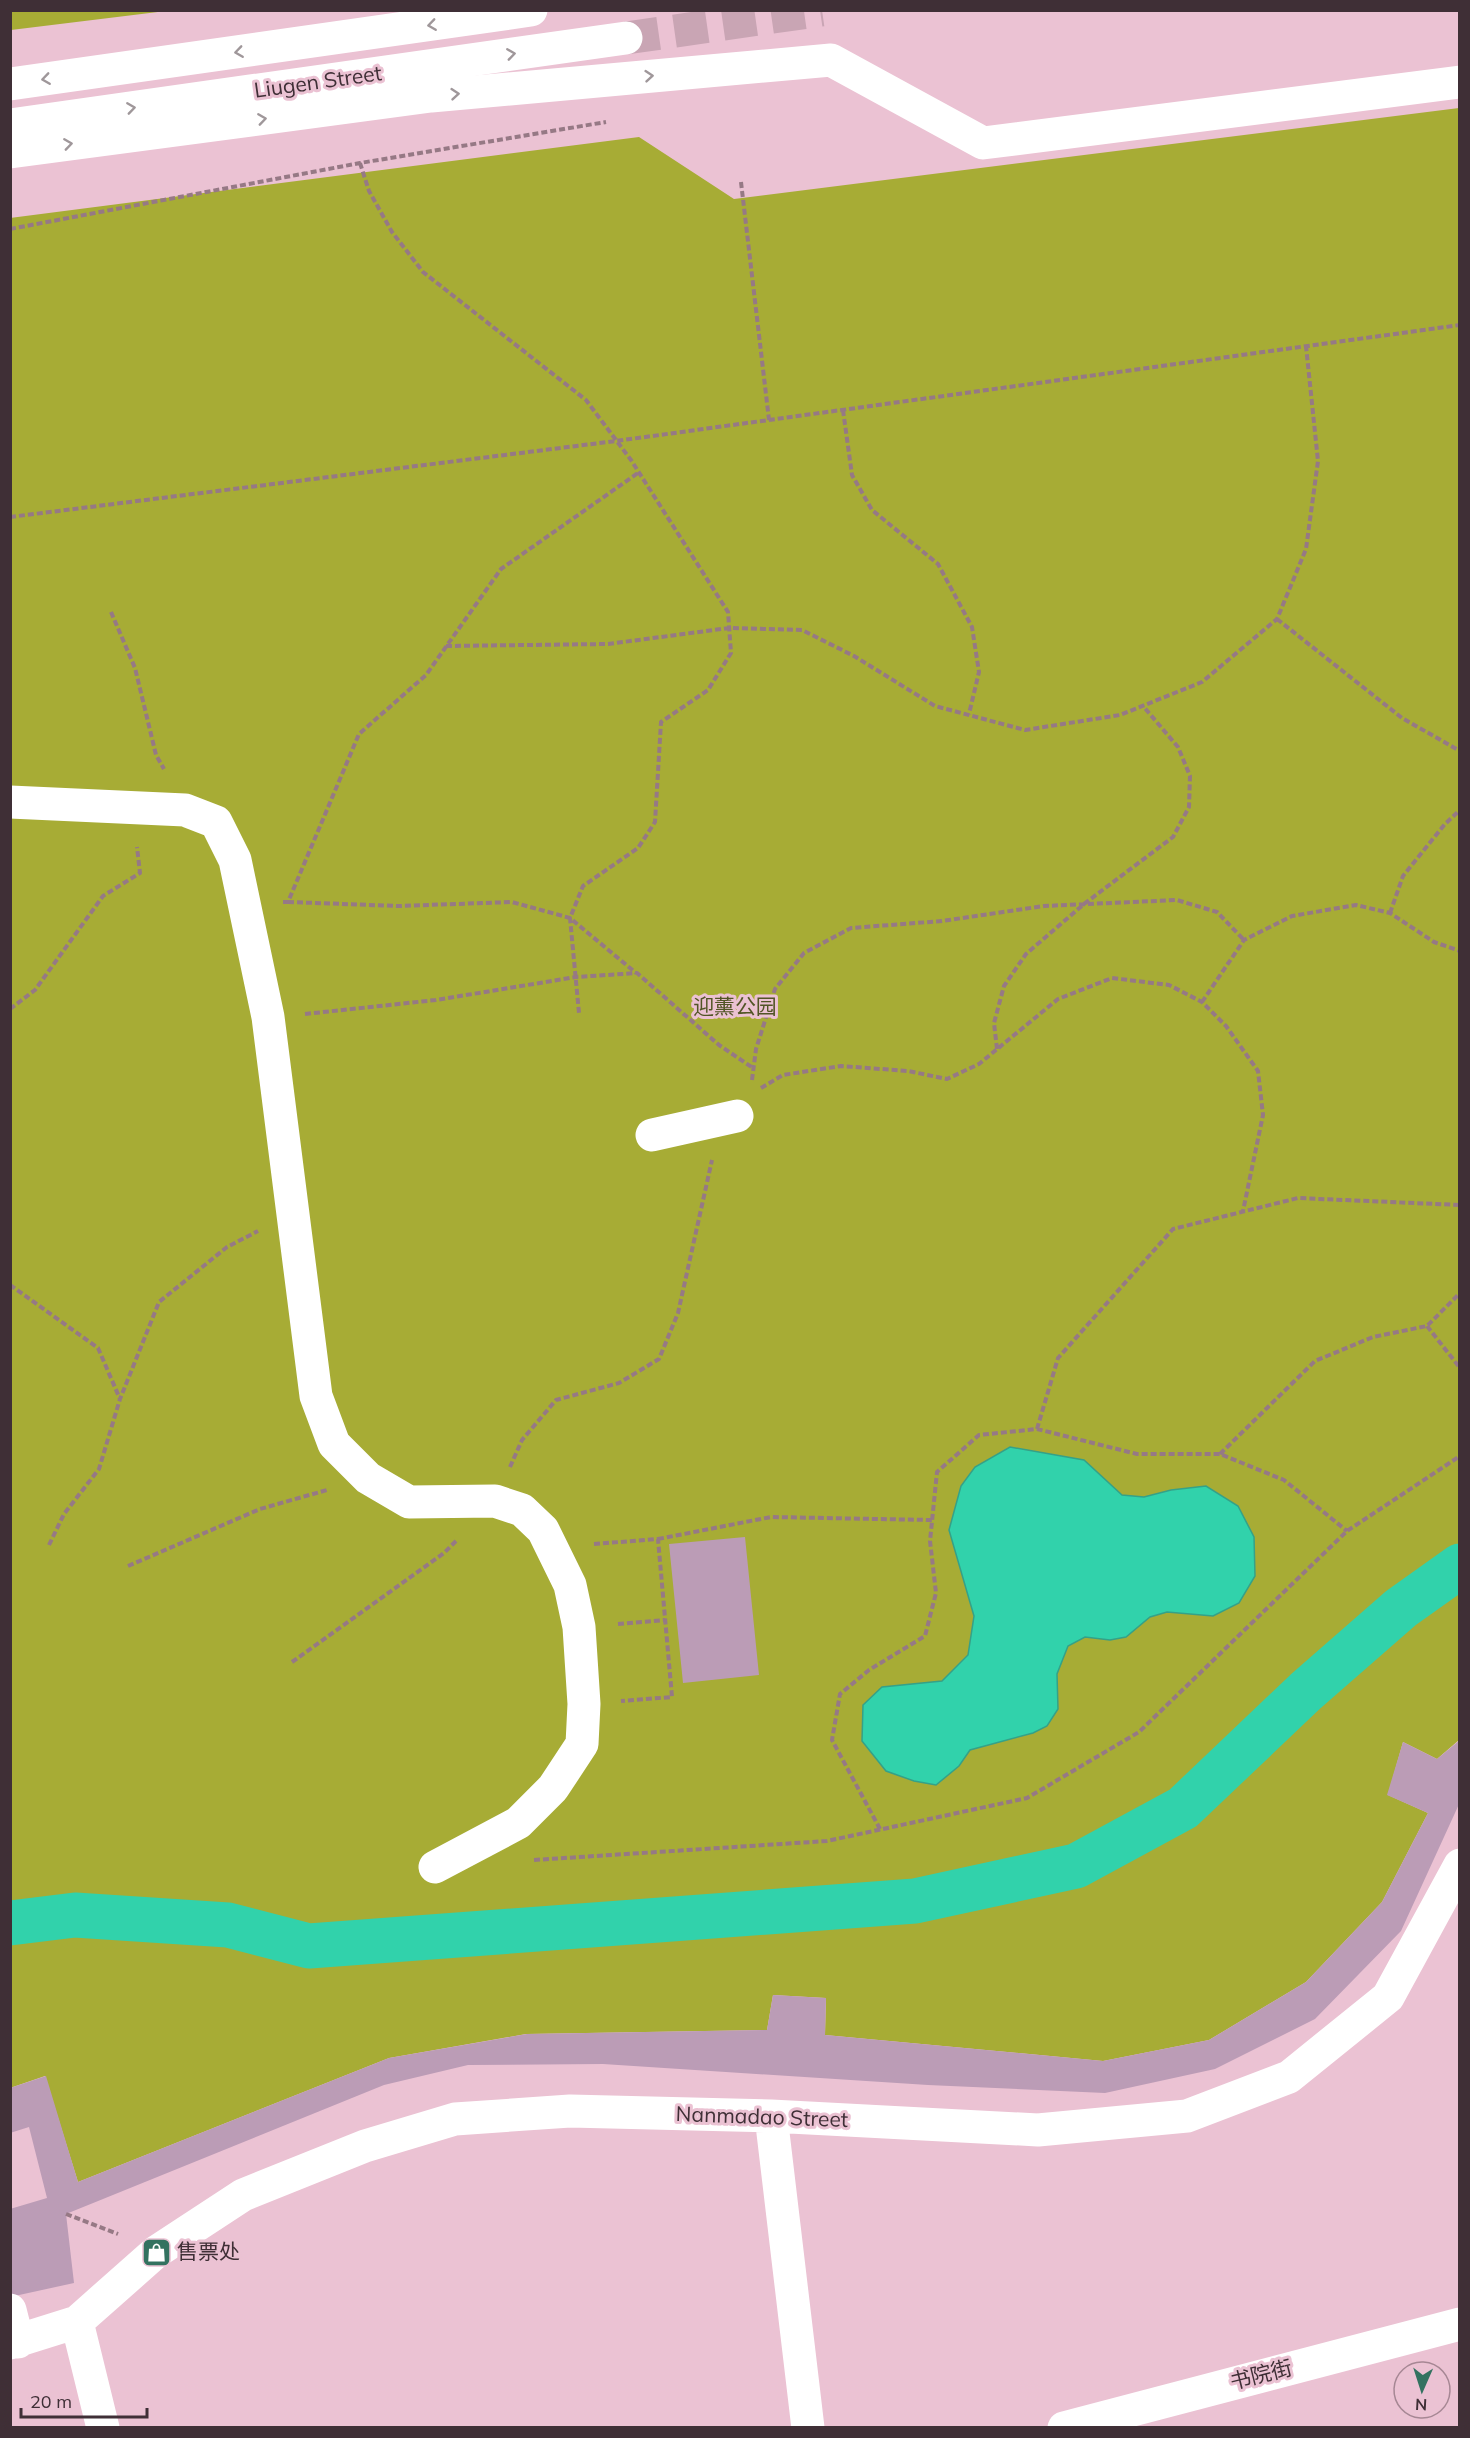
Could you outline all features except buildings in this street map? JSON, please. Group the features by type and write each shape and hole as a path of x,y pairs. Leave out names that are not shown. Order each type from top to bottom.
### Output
{"street":[{"name":"Liugen Street","path":"10,84 531,10"},
{"name":"Liugen Street","path":"10,125 626,38"},
{"path":"10,152 431,96 831,60 983,143 1460,82"},
{"path":"10,802 172,809 216,822 235,860 268,1017 316,1395 334,1444 368,1478 409,1502 495,1501 522,1510 543,1530 570,1585 579,1627 584,1704 582,1744 554,1788 518,1823 435,1867"},
{"path":"652,1135 743,1105"},
{"name":"Nanmadao Street","path":"14,2342 77,2322 156,2252 243,2195 365,2146 454,2120 570,2111 771,2116 1038,2130 1187,2116 1289,2077 1388,1997 1460,1865"},
{"path":"771,2116 807,2427"},
{"path":"10,2310 14,2342"},
{"path":"77,2322 103,2427"},
{"name":"书院街","path":"1064,2427 1460,2324"}],"path":[{"path":"10,229 360,163 615,120"},
{"path":"360,163 369,191 392,232 423,272 586,400 631,460 728,612 730,653 708,690 660,722 655,822 638,848 583,886 570,918 579,1013"},
{"path":"741,182 769,420"},
{"path":"10,517 616,441 1460,325"},
{"path":"446,646 608,644 729,628 801,630 854,656 935,706 1025,730 1120,715 1202,682 1277,619 1306,549 1318,461 1306,346"},
{"path":"843,410 852,475 872,510 938,564 972,627 979,672 969,714"},
{"path":"288,902 359,734 426,675 501,569 638,474"},
{"path":"10,1009 35,990 103,896 140,873 136,844 172,809 135,668 111,612"},
{"path":"1277,619 1402,718 1460,751"},
{"path":"997,1049 994,1023 1005,986 1026,954 1084,904 1173,837 1190,807 1190,776 1178,747 1143,706"},
{"path":"1390,913 1403,876 1444,824 1460,810"},
{"path":"292,1662 444,1553 495,1501 522,1440 556,1400 619,1383 659,1359 678,1312 713,1153 743,1105 756,1049 775,989 804,953 851,928 942,921 1044,906 1177,900 1217,912 1244,940"},
{"path":"245,907 288,902 399,906 512,902 570,918 719,1045 753,1068"},
{"path":"1202,1002 1244,940 1292,916 1356,905 1390,913 1434,942 1460,951"},
{"path":"268,1017 436,1000 576,977 637,974"},
{"path":"743,1105 783,1075 841,1066 908,1071 947,1079 979,1064 1058,999 1112,978 1169,985 1202,1002 1226,1026 1258,1071 1263,1115 1243,1211"},
{"path":"1037,1429 1058,1358 1173,1229 1298,1198 1460,1205"},
{"path":"49,1545 64,1514 99,1468 120,1399 159,1302 227,1247 293,1213"},
{"path":"10,1285 98,1348 120,1399"},
{"path":"1220,1454 1315,1361 1373,1337 1427,1326 1460,1293"},
{"path":"1427,1326 1460,1368"},
{"path":"880,1830 832,1740 840,1694 869,1670 925,1636 936,1593 930,1541 937,1472 979,1435 1037,1429 1137,1454 1220,1454 1284,1480 1347,1531"},
{"path":"530,1860 827,1841 1027,1798 1139,1732 1347,1531 1460,1456"},
{"path":"128,1566 260,1509 368,1478"},
{"path":"552,1548 658,1539 771,1517 932,1520"},
{"path":"584,1704 672,1697 658,1539"},
{"path":"579,1627 665,1620"},
{"path":"66,2214 134,2240 156,2252"}],"green space":[{"path":"11,10 166,10 166,11 11,30"},
{"name":"迎薰公园","path":"1459,108 1459,1740 1437,1759 1403,1742 1388,1795 1428,1813 1382,1902 1306,1982 1209,2040 1103,2061 825,2035 826,1998 773,1995 767,2030 526,2034 389,2058 78,2182 45,2076 10,2088 10,218 639,137 734,199"}],"shaded area":[{"path":"1010,1447 1084,1460 1122,1495 1144,1497 1171,1490 1206,1486 1238,1506 1254,1537 1255,1576 1239,1603 1213,1616 1167,1612 1150,1617 1126,1637 1110,1640 1085,1637 1068,1646 1057,1674 1058,1709 1047,1726 1033,1733 970,1750 959,1766 936,1785 914,1781 886,1771 862,1741 863,1705 882,1687 942,1681 968,1655 974,1616 949,1530 961,1486 975,1467"}],"waterway":[{"path":"10,1923 75,1915 228,1925 309,1946 915,1901 1076,1866 1183,1808 1306,1691 1401,1608 1460,1566"}],"tunnel":[{"path":"626,38 822,10"}],"place":[{"name":"售票处","path":"156,2252"}]}
